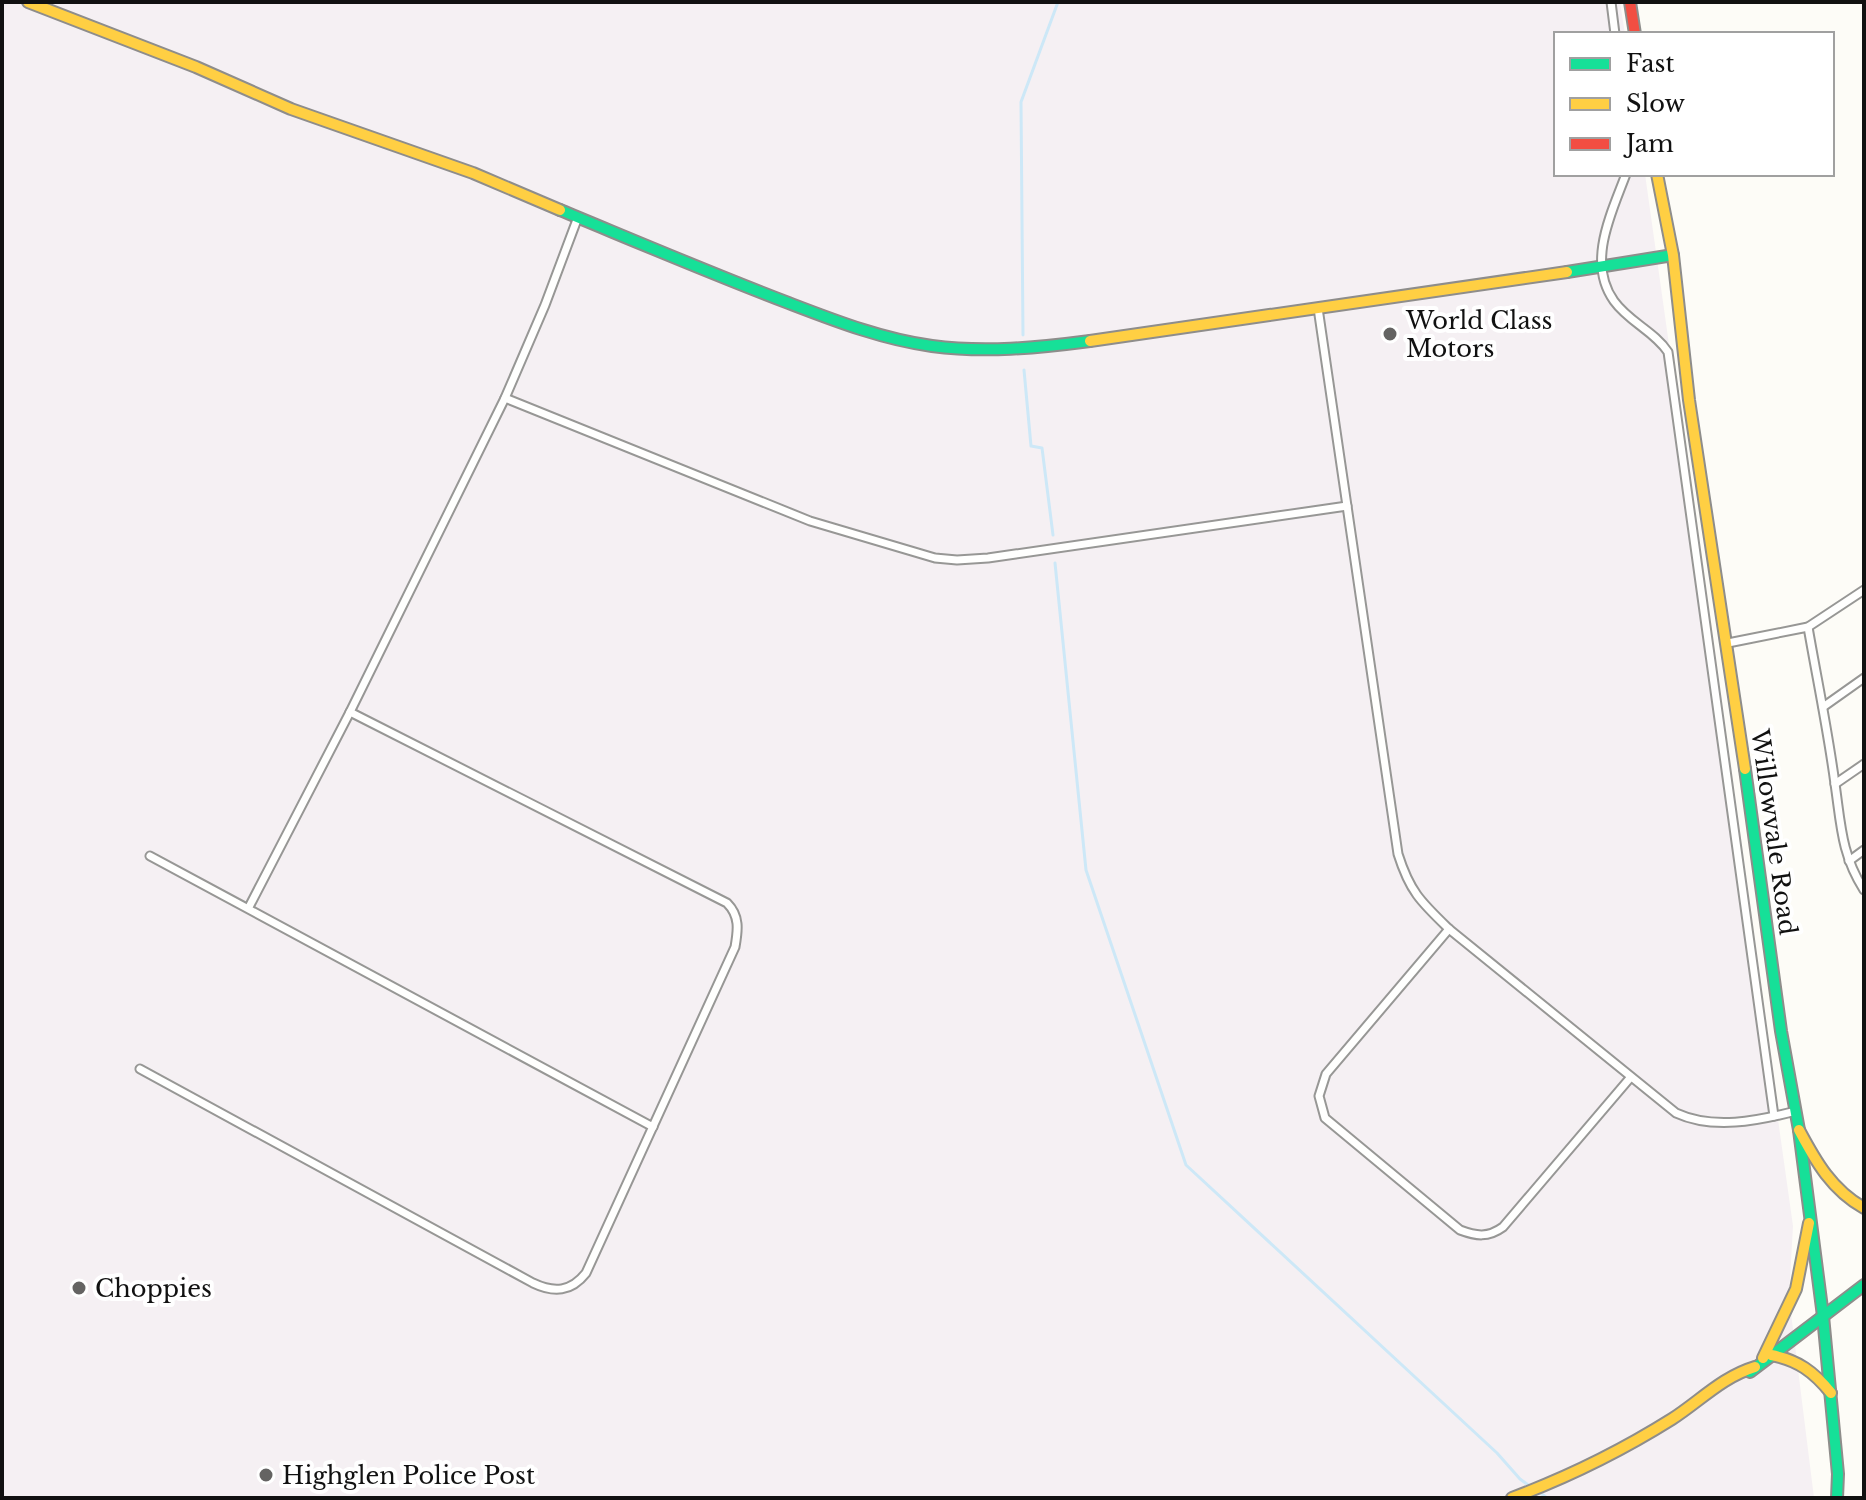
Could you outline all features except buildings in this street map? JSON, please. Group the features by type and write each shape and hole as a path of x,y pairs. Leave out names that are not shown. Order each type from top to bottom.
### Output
{"main road":[{"path":"28,2 196,67 291,109 473,173 720,277 847,325 930,346 972,350 1036,348 1673,255"},
{"path":"1630,2 1635,32"},
{"name":"Willowvale Road","path":"1657,176 1673,255 1689,400 1728,643 1781,1031 1799,1130 1831,1393 1837,1498"},
{"path":"1799,1130 1830,1184 1848,1200 1864,1208"},
{"path":"1762,1361 1796,1289 1809,1223"},
{"path":"1518,1496 1622,1450 1691,1408 1721,1384 1762,1361 1864,1285"},
{"path":"1762,1361 1798,1361 1814,1371 1831,1393"}],"street":[{"path":"1611,2 1615,32"},
{"path":"1625,176 1603,241 1603,266 1613,300 1642,328 1659,339 1668,352 1774,1116"},
{"path":"249,907 350,712 505,398 578,217"},
{"path":"1318,308 1398,854 1416,897 1449,929 1676,1113 1696,1122 1726,1123 1796,1111"},
{"path":"505,398 810,521 935,558 988,558 1347,506"},
{"path":"1728,643 1808,627 1864,590"},
{"path":"1808,627 1842,840 1864,890"},
{"path":"1823,707 1864,678"},
{"path":"140,1069 533,1283 558,1290 568,1289 586,1273 735,947 737,919 734,910 727,903 571,822 350,712"},
{"path":"1835,784 1864,764"},
{"path":"1849,861 1864,850"},
{"path":"150,856 653,1127"},
{"path":"1449,929 1326,1074 1319,1096 1325,1118 1448,1220 1470,1234 1483,1236 1494,1234 1503,1227 1630,1078"}],"shaded area":[{"path":"2,2 1620,2 1625,32 1554,32 1554,176 1645,176 1793,1226 1789,1297 1814,1498 2,1498"}],"waterway":[{"path":"1023,335 1021,102 1058,2"},
{"path":"1024,370 1031,446 1042,448 1053,535"},
{"path":"1055,563 1086,870 1186,1165 1531,1487"},
{"path":"1538,1491 1547,1498"}],"traffic: fast":[{"path":"560,210 786,302 894,339 971,349 1030,348 1090,341"},
{"path":"1567,272 1673,255"},
{"path":"1745,769 1781,1031 1799,1130 1823,1316 1838,1474 1837,1498"},
{"path":"1750,1372 1864,1285"}],"traffic: slow":[{"path":"28,2 196,67 291,109 473,173 560,210"},
{"path":"1657,176 1673,255 1689,400 1745,769"},
{"path":"1090,341 1567,272"},
{"path":"1799,1130 1834,1184 1864,1208"},
{"path":"1763,1358 1796,1289 1809,1223"},
{"path":"1771,1355 1805,1368 1831,1393"},
{"path":"1512,1498 1614,1453 1672,1419 1722,1383 1755,1367"}],"traffic: jam":[{"path":"1630,2 1635,32"}],"place":[{"name":"World Class Motors","path":"1390,334"},
{"name":"Choppies","path":"79,1288"},
{"name":"Highglen Police Post","path":"266,1475"}]}
